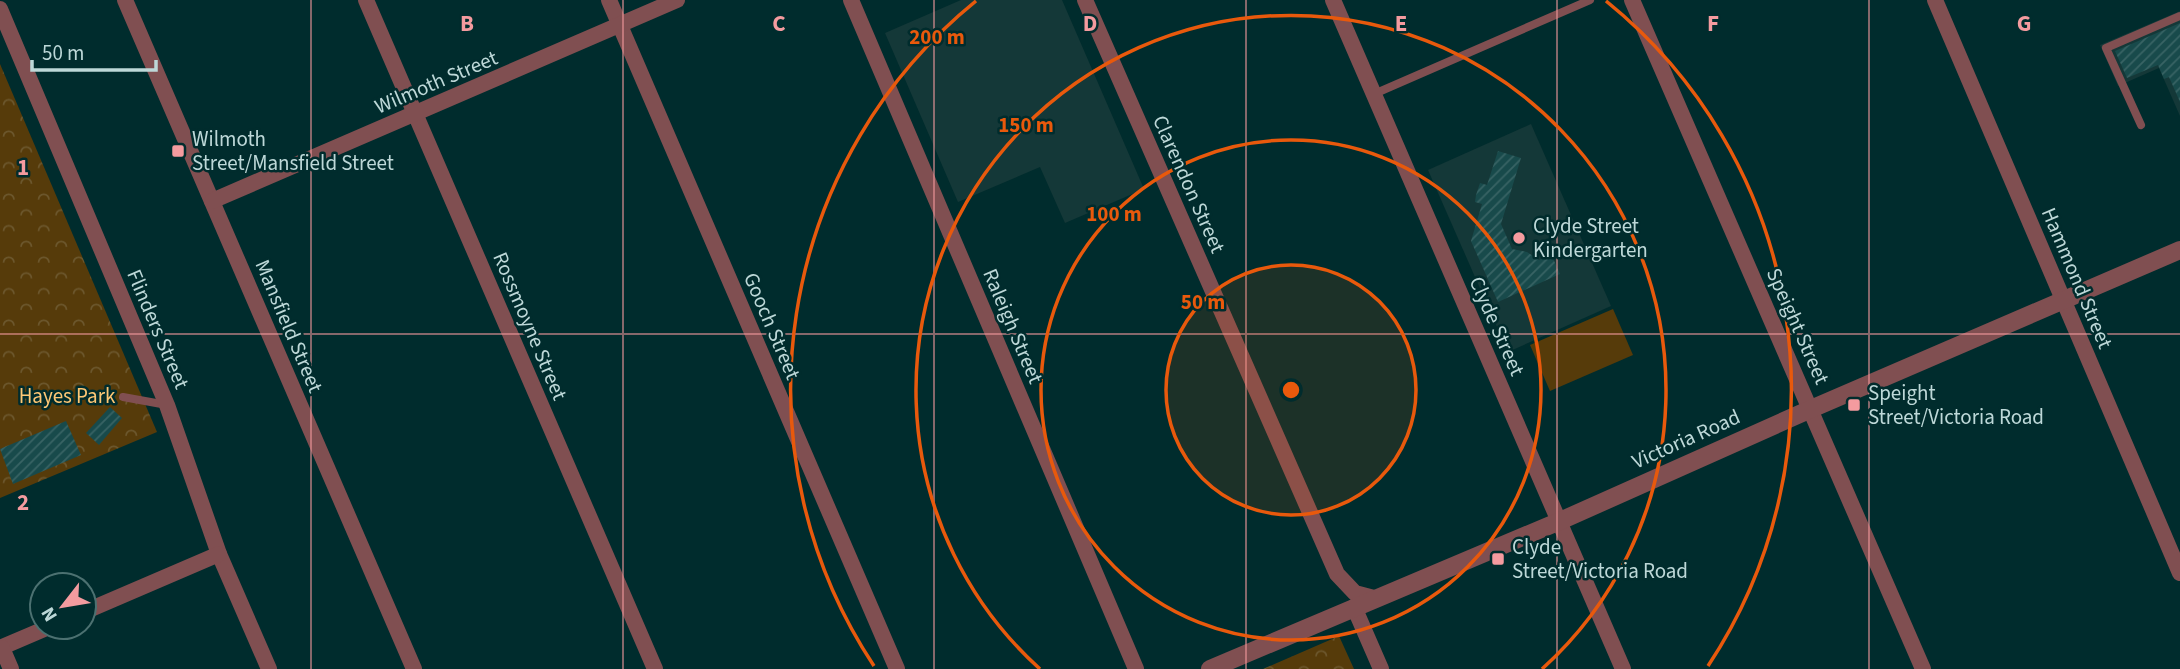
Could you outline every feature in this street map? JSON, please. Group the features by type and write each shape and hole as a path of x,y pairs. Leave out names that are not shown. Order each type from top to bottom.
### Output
{"street":[{"name":"Mansfield Street","path":"125,0 414,669"},
{"name":"Rossmoyne Street","path":"366,0 655,669"},
{"name":"Gooch Street","path":"609,0 897,669"},
{"name":"Wilmoth Street","path":"212,201 677,0"},
{"name":"Raleigh Street","path":"851,0 1136,669"},
{"name":"Clarendon Street","path":"1085,0 1337,575 1355,593 1374,598"},
{"name":"Clyde Street","path":"1333,0 1623,669"},
{"name":"Speight Street","path":"1632,0 1923,669"},
{"name":"Hammond Street","path":"1935,0 2180,573"},
{"name":"Flinders Street","path":"0,9 167,405 219,554 269,669"},
{"name":"Victoria Road","path":"1210,669 1560,521 2180,250"},
{"path":"98,606 219,554"},
{"path":"1354,607 1381,669"},
{"path":"11,669 1,648 28,636"}],"lane":[{"path":"1374,94 1590,0"},
{"path":"2141,125 2106,48 2180,16"},
{"path":"123,397 167,405"}],"shaded area":[{"path":"961,0 1062,0 1144,189 1065,223 1040,167 958,202 885,33"},
{"path":"2180,11 2180,116 2159,68 2118,86 2100,45"},
{"name":"Clyde Street Kindergarten","path":"1531,124 1611,306 1508,352 1428,170"}],"green space":[{"name":"Hayes Park","path":"0,64 157,432 0,498"},
{"path":"1613,309 1633,355 1550,391 1530,345"},
{"path":"1339,636 1354,669 1263,669"}],"building":[{"path":"2180,23 2180,102 2169,77 2164,79 2158,65 2127,78 2115,51"},
{"path":"1498,151 1521,158 1501,224 1512,249 1527,252 1539,260 1551,254 1560,274 1498,302 1471,241 1482,204 1475,202 1476,195 1480,183 1487,185"},
{"path":"110,407 122,418 99,445 86,433"},
{"path":"66,421 81,455 13,484 0,449"}],"place":[{"name":"Wilmoth Street/Mansfield Street","path":"178,151"},
{"name":"Clyde Street Kindergarten","path":"1519,238"},
{"name":"Speight Street/Victoria Road","path":"1854,405"},
{"name":"Clyde Street/Victoria Road","path":"1498,559"}]}
